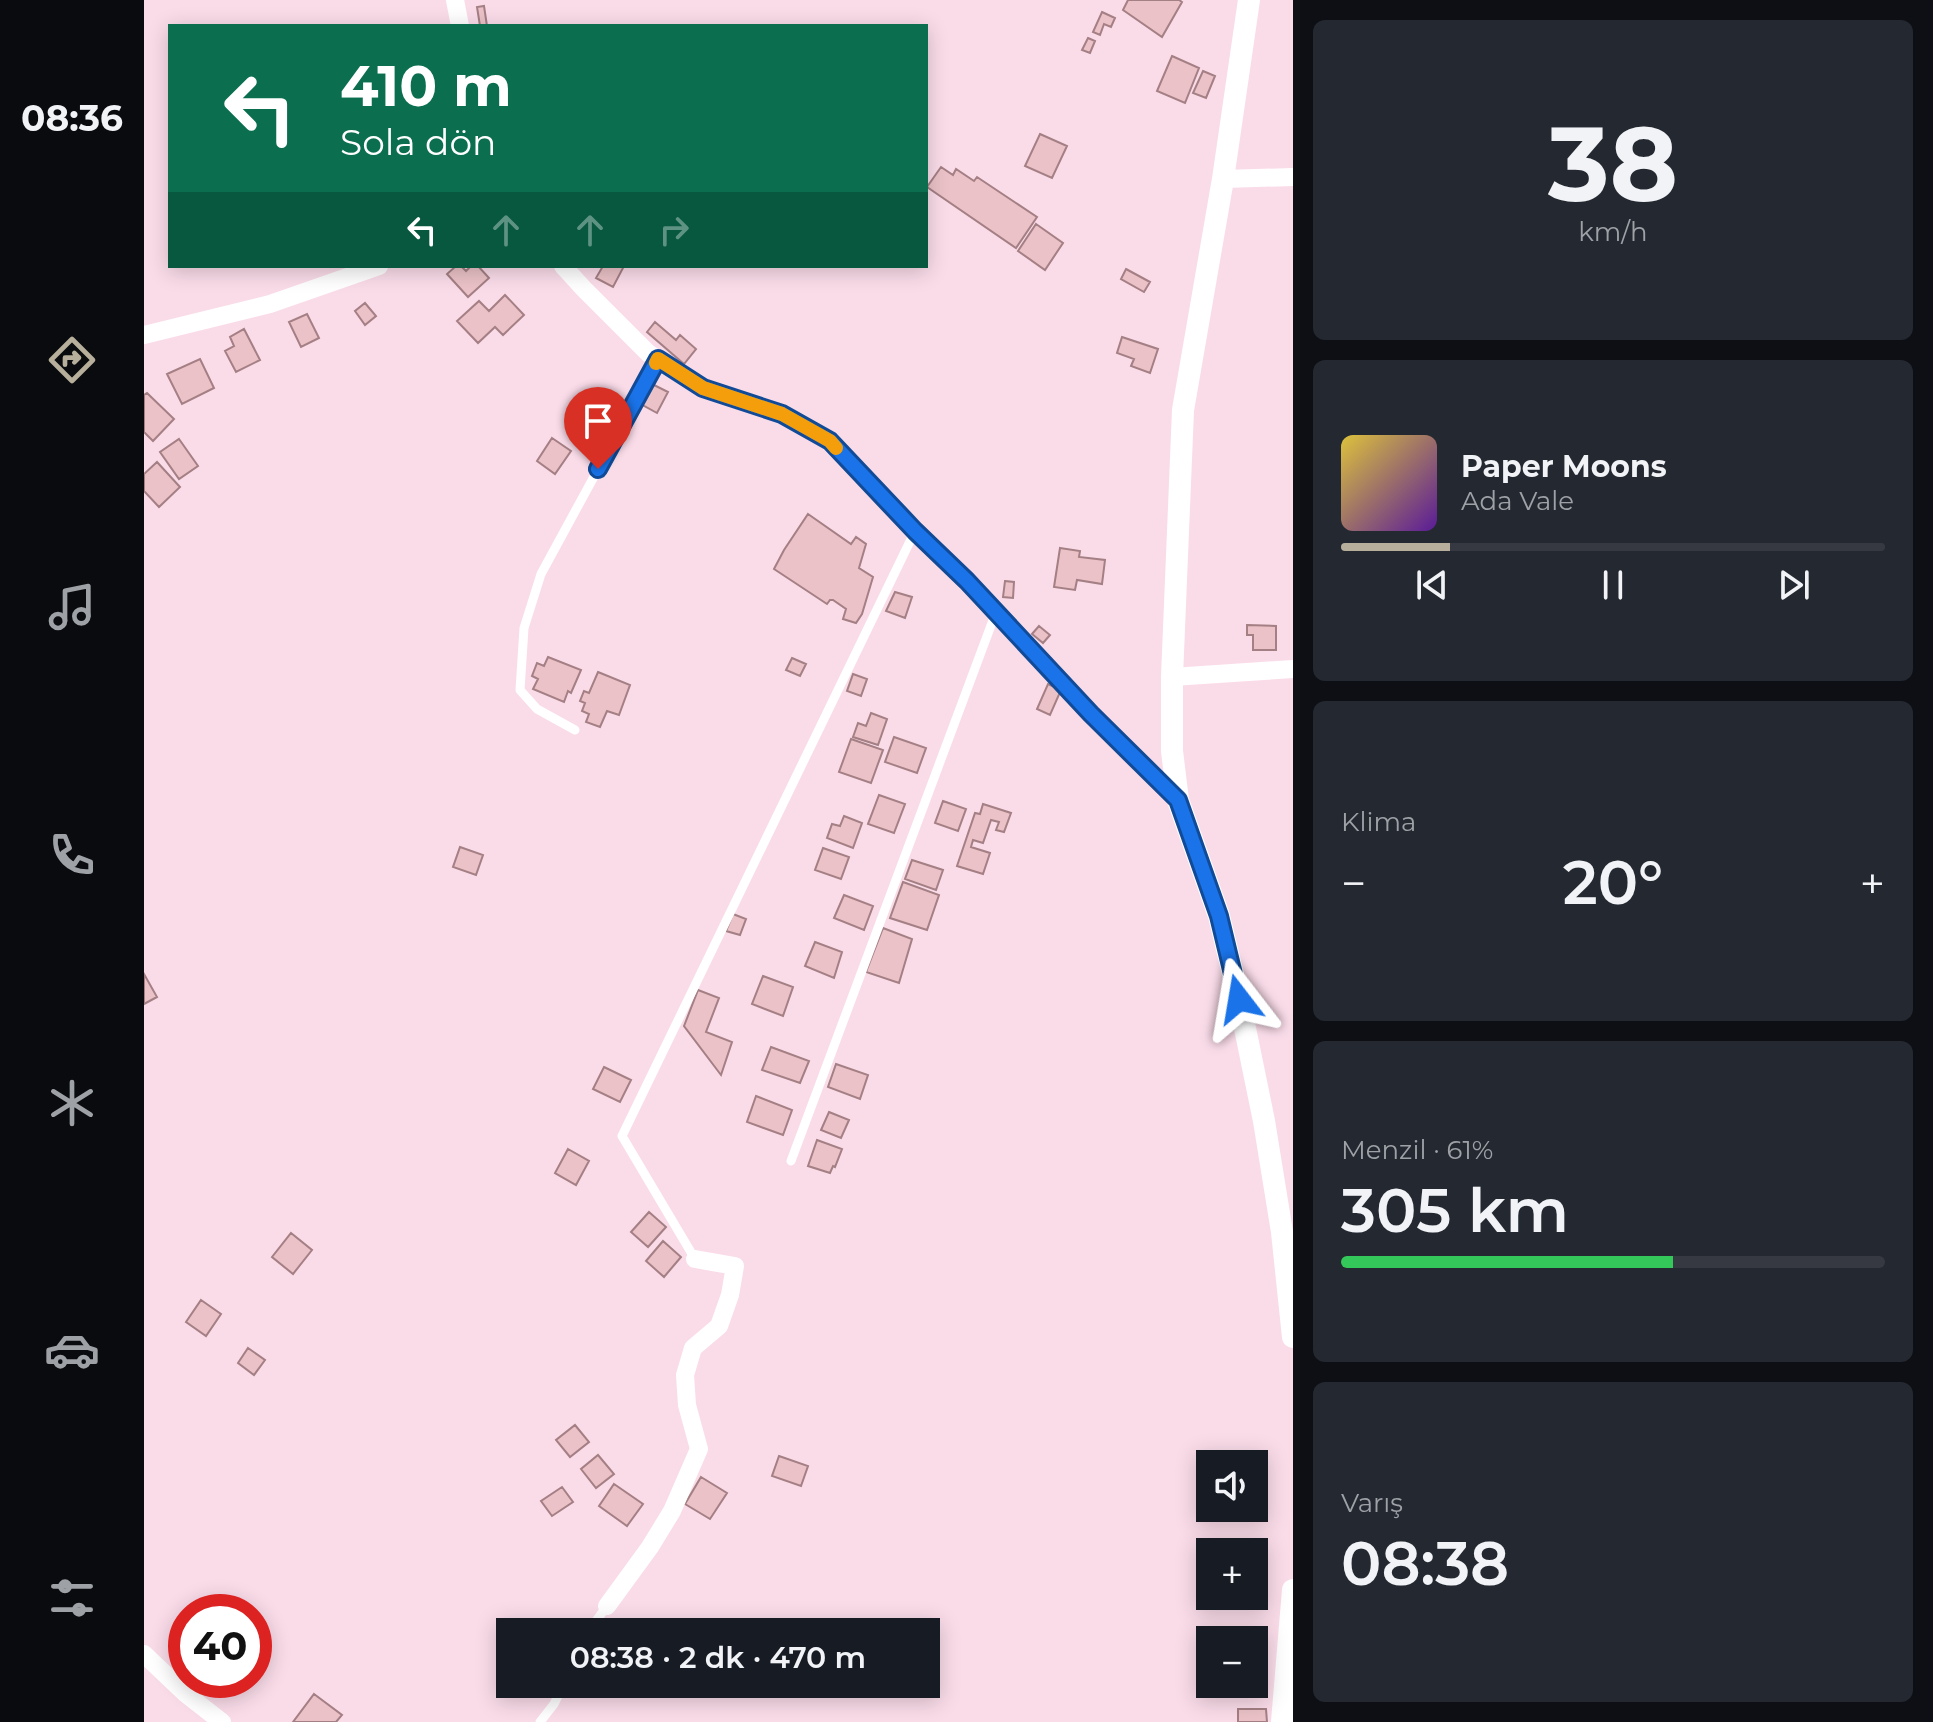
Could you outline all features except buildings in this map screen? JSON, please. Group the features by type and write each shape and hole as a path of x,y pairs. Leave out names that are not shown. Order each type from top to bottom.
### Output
{"street":[{"path":"455,0 460,24"},
{"path":"1249,0 1223,179 1183,410 1172,751 1178,800 1219,916 1239,999 1264,1121 1282,1232 1293,1337"},
{"path":"1223,179 1293,177"},
{"path":"144,335 270,304 373,268"},
{"path":"565,268 648,353 703,388 782,414 830,441 1091,714 1178,800"},
{"path":"1172,677 1293,669"},
{"path":"607,1606 672,1511 699,1449 687,1405 685,1375 693,1348 719,1326 730,1295 735,1266 695,1259"},
{"path":"1282,1722 1293,1590"},
{"path":"144,1654 186,1694 222,1722"}],"lane":[{"path":"575,730 537,709 520,690 524,628 541,574 658,359"},
{"path":"695,1259 622,1136 915,531"},
{"path":"791,1161 996,612"},
{"path":"598,1618 607,1606"},
{"path":"540,1722 557,1698"}],"slow traffic":[{"path":"656,363 658,359 703,388 782,414 830,441 836,448"}],"route":[{"path":"598,469 658,359 703,388 782,414 830,441 1091,714 1178,800 1219,916 1239,999"}]}
